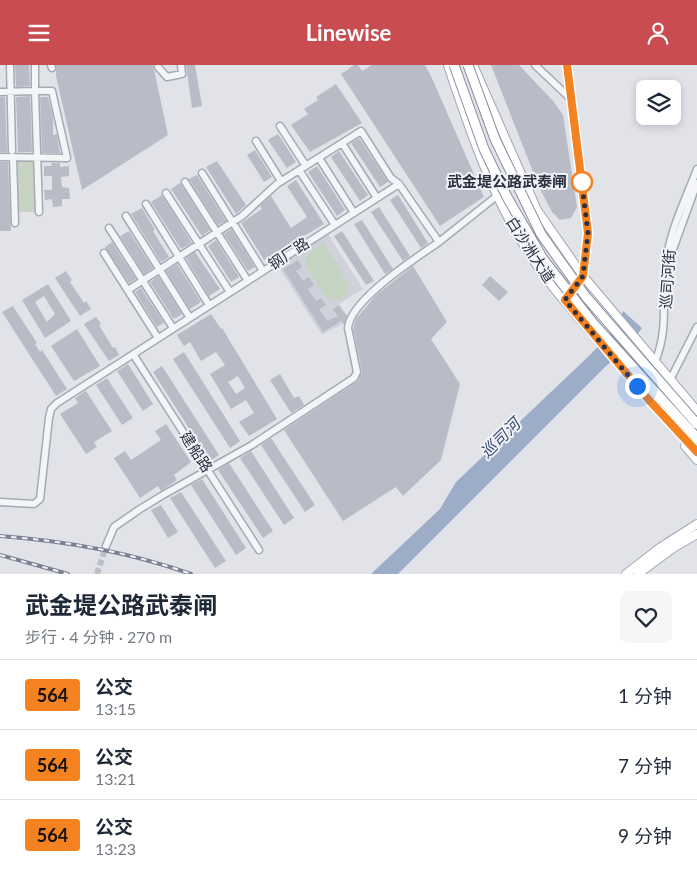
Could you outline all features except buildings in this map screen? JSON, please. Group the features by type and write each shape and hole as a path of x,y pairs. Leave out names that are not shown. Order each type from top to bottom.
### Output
{"highway":[{"path":"454,65 484,149 507,197 543,259 593,323 697,438"},
{"path":"468,65 495,139 521,195 542,234 586,297 697,424"}],"main road":[{"name":"白沙洲大道","path":"448,65 478,151 508,218 538,268 637,386 697,451"},
{"name":"白沙洲大道","path":"473,65 537,210 583,276 697,411"},
{"path":"637,386 643,399 697,460"},
{"path":"626,574 661,547 697,524"},
{"path":"638,574 673,548 697,534"}],"street":[{"path":"10,65 15,223"},
{"path":"34,65 39,211"},
{"path":"158,67 167,77 182,74 181,65"},
{"path":"535,65 572,100"},
{"path":"565,300 583,276 588,233 567,65"},
{"path":"0,92 52,91 67,158 37,158 12,154 0,157"},
{"path":"280,126 306,166"},
{"path":"128,290 233,222 282,181 361,131 391,178 399,184 439,242"},
{"path":"256,141 282,181"},
{"path":"342,143 377,198"},
{"path":"319,158 354,213"},
{"name":"巡司河街","path":"657,364 664,330 666,257 697,169"},
{"path":"299,170 334,225"},
{"path":"202,173 263,271"},
{"path":"185,182 248,281"},
{"name":"巡司河街","path":"657,364 668,329 669,259 697,183"},
{"name":"钢厂路","path":"0,502 34,504 40,499 49,418 51,409 57,403 399,184"},
{"path":"166,193 230,292"},
{"path":"106,545 114,527 162,495 252,445 354,378 357,372 348,321 384,281 439,242 498,195"},
{"path":"146,204 209,305"},
{"path":"126,217 190,318"},
{"path":"109,228 173,328"},
{"path":"104,253 158,338"},
{"path":"670,380 697,327"},
{"name":"建船路","path":"133,354 259,550"}],"shaded area":[{"path":"326,231 363,289 339,304 348,317 348,321 322,335 276,263"}],"green space":[{"path":"13,157 37,158 39,212 15,212"},
{"path":"323,241 349,286 348,293 343,298 336,300 324,295 305,264 306,257 310,251 318,248 317,245"}],"water":[{"path":"623,311 642,328 632,342 398,574 371,574 440,509 456,482 591,354 618,325"}],"tunnel":[{"path":"97,574 106,546"}],"railway":[{"path":"0,536 73,544 144,559 191,574"},
{"path":"0,555 68,574"}],"bus line":[{"name":"564","path":"567,65 588,233 583,276 565,300 649,400 697,452"}],"place":[{"name":"武金堤公路武泰闸","path":"582,182"}],"route":[{"path":"582,182 581,176 588,233 583,276 565,300 637,386"}],"water label":[{"name":"巡司河","path":"500,438"}]}
